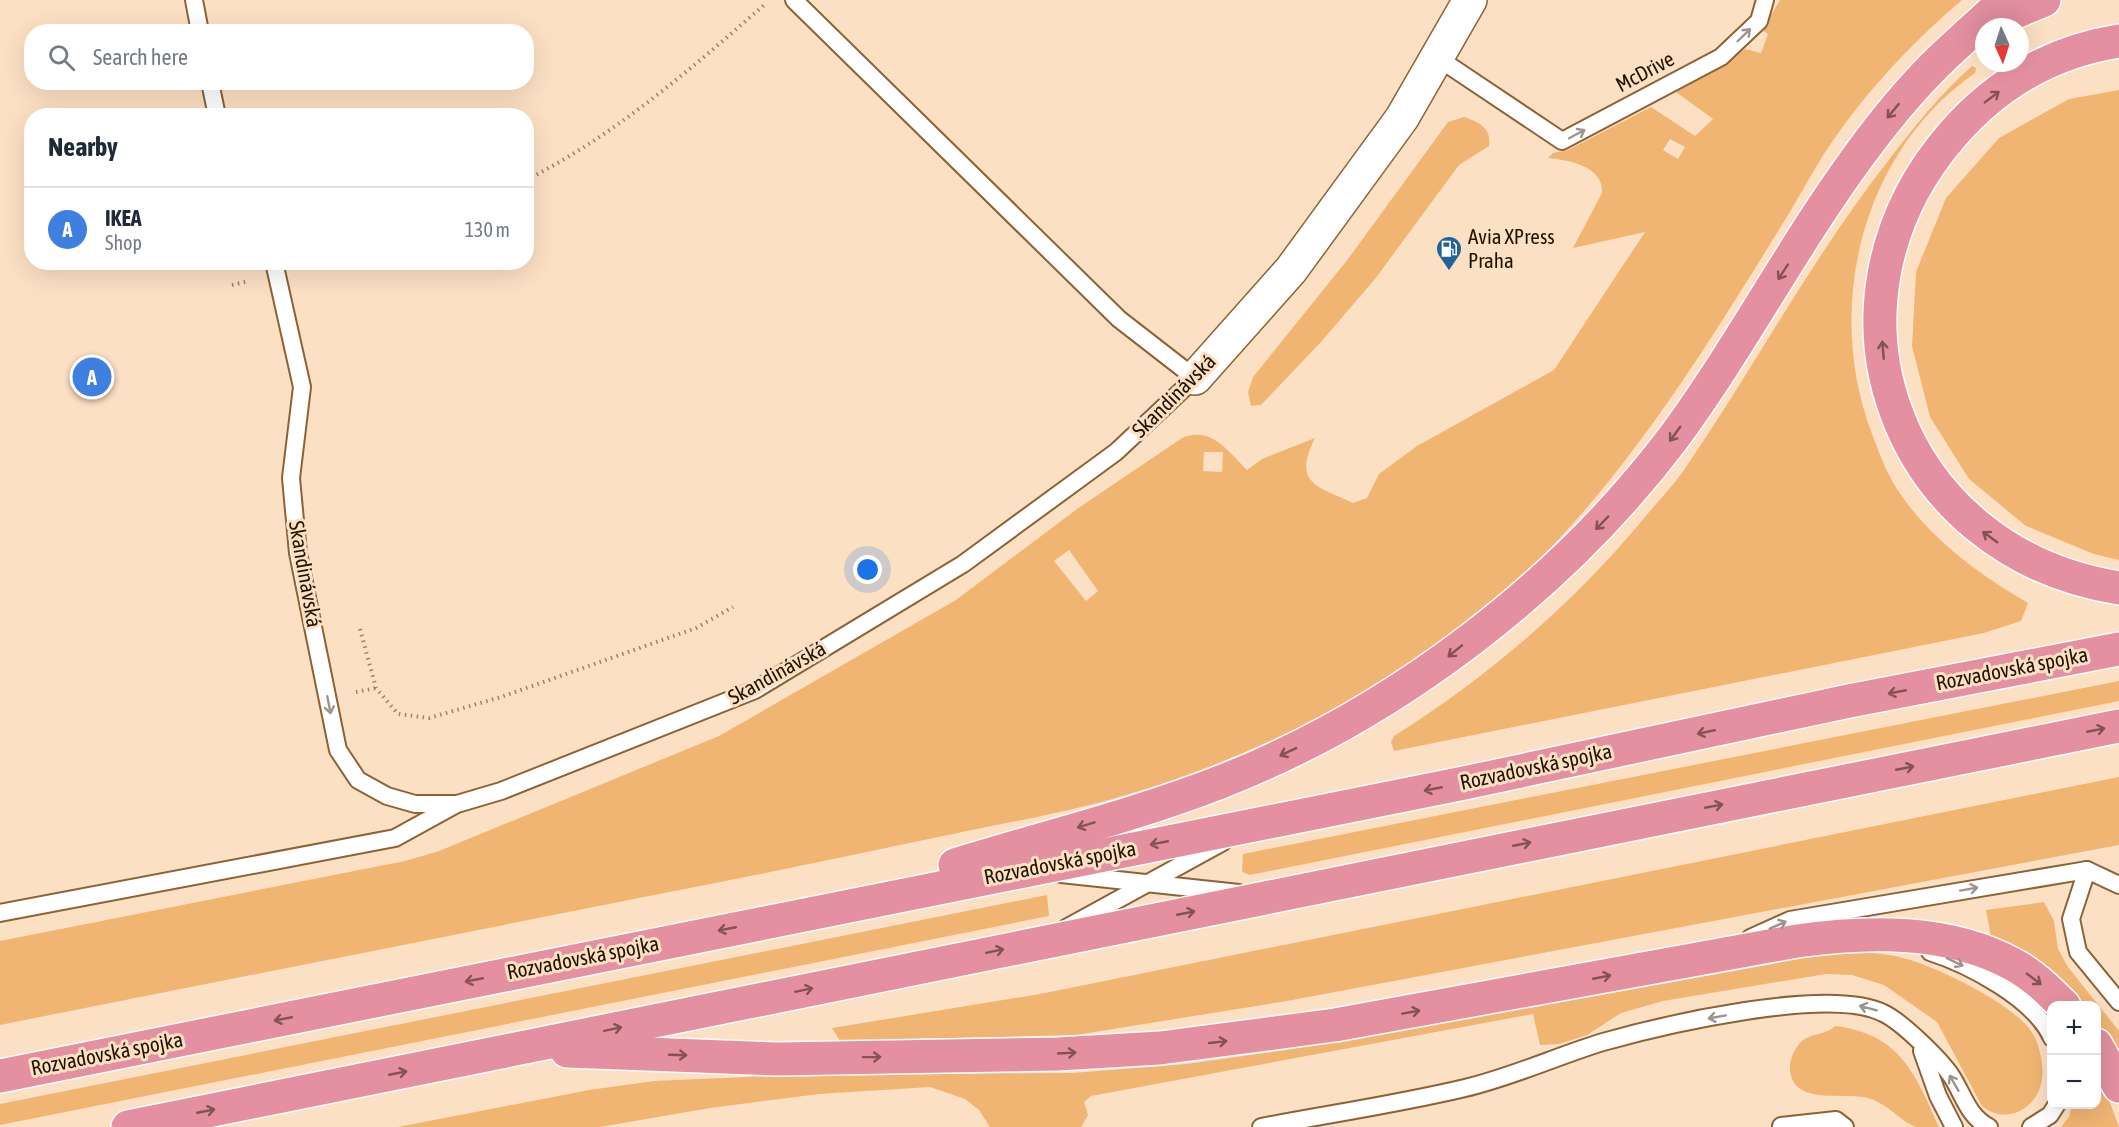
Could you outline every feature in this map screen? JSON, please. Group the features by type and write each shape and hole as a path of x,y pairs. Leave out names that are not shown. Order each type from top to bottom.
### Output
{"highway":[{"path":"1986,18 2005,0"},
{"path":"2001,18 2044,0"},
{"path":"784,918 1217,783 1299,747 1429,672 1561,562 1603,523 1641,479 1709,386 1860,154 1906,95 1975,29"},
{"path":"2119,41 2079,50 2038,66 1982,105 1935,155 1914,189 1894,236 1882,292 1881,320 1886,378 1895,407 1917,458 1946,497 1974,525 2022,557 2064,576 2119,588"},
{"name":"Rozvadovská spojka","path":"0,1076 2119,649"},
{"path":"128,1127 2119,726"},
{"path":"514,1049 778,1059 1058,1054 1160,1048 1335,1025 1797,941 1859,935 1925,938 1987,954 2015,965 2059,1001"},
{"path":"2101,1052 2119,1086"}],"street":[{"name":"Skandinávská","path":"1196,378 1291,270 1402,118 1470,0"}],"lane":[{"path":"194,0 198,24"},
{"path":"794,0 1119,320 1196,378"},
{"name":"McDrive","path":"1438,58 1562,141 1721,57 1759,21 1766,0"},
{"path":"212,90 215,108"},
{"name":"Skandinávská","path":"276,270 302,387 291,478 298,553 338,750 358,780 387,796 415,804 457,804 501,791 755,690 963,564 1116,452 1196,378"},
{"path":"0,913 395,838 457,804"},
{"path":"1040,942 1255,824"},
{"path":"1025,870 1266,896"},
{"path":"2087,870 2071,918 2078,952 2119,1002"},
{"path":"1706,958 1790,920 2087,870 2119,885"},
{"path":"1859,935 1913,946 1943,956 1970,969 1996,983 2018,999 2047,1031"},
{"path":"1261,1127 1467,1088 1603,1042 1761,1009 1811,1003 1837,1003 1882,1012 1906,1028 1951,1076 1978,1122 1989,1127"},
{"path":"1916,1040 1954,1127"},
{"path":"2031,1127 2050,1115 2054,1109"},
{"path":"1781,1126 1836,1120 1845,1127"}],"path":[{"path":"534,175 572,153 652,98 702,59 764,5"},
{"path":"360,629 376,688 398,714 429,718 501,697 696,628 733,607"}],"shaded area":[{"path":"1780,0 1962,0 1904,54 1852,114 1822,157 1780,228 1676,391 1588,506 1556,542 1512,585 1463,626 1412,663 1358,696 1244,753 1185,776 1081,807 756,875 0,1025 0,941 405,861 439,851 719,736 956,600 1077,509 1182,438 1202,435 1210,438 1225,448 1247,470 1262,459 1315,438 1306,465 1307,474 1312,481 1319,487 1353,503 1367,498 1379,474 1417,446 1554,370 1645,232 1573,248 1602,193 1601,184 1598,177 1584,166 1548,158 1553,153 1568,150 1651,107 1695,136 1713,119 1676,92 1745,49 1761,53 1768,34 1762,30","holes":["1670,139 1685,147 1678,159 1663,150","1204,452 1223,452 1222,472 1203,471","1069,550 1098,591 1086,601 1054,561"]},
{"path":"1972,66 1975,68 1975,73 1936,106 1904,145 1880,189 1863,236 1853,285 1852,336 1858,386 1872,434 1896,488 1928,528 1958,556 2028,603 2021,621 1984,633 1394,751 1391,742 1394,736 1463,689 1559,609 1618,549 1671,486 1711,429 1860,198 1898,148 1949,88"},
{"path":"2119,90 2119,560 2094,554 2026,526 1969,479 1930,417 1912,346 1916,272 1946,198 1999,138 2069,99"},
{"path":"1464,117 1475,121 1486,130 1489,146 1459,165 1375,279 1321,342 1261,405 1251,406 1248,392 1253,377 1348,259 1448,122"},
{"path":"2119,681 2119,701 1250,875 1242,872 1243,854"},
{"path":"2119,777 2119,845 1287,1001 1076,1035 840,1041 832,1028 1040,994"},
{"path":"1047,895 1049,916 0,1125 0,1104"},
{"path":"2044,902 2054,921 2058,949 2068,967 2095,1001 2078,1001 2035,964 1991,937 1986,910"},
{"path":"1826,952 1878,953 1910,960 1950,976 1994,1000 2027,1026 2035,1038 2040,1052 2042,1079 2034,1099 2020,1111 2010,1114 1991,1112 1982,1106 1937,1022 1884,985 1852,975 1826,974 1663,1001 1621,1013 1587,1035 1559,1044 1540,1045 1533,1014 1091,1096 1084,1102 1088,1115 1081,1127 990,1127 979,1110 965,1099 930,1087 819,1094 710,1108 600,1127 398,1127 589,1090 654,1081 819,1074 1072,1073 1186,1064 1286,1050 1472,1017 1761,961"},
{"path":"2101,1008 2119,1031 2119,1061 2101,1030"},
{"path":"1835,1026 1857,1030 1890,1047 1913,1073 1939,1127 1916,1127 1882,1104 1868,1098 1821,1095 1800,1089 1793,1081 1790,1070 1790,1062 1795,1050 1806,1038"},
{"path":"2101,1079 2119,1127 2061,1127 2069,1117 2071,1109 2101,1109"}],"place":[{"name":"Avia XPress Praha","path":"1449,272"},
{"name":"IKEA","path":"92,377"}]}
